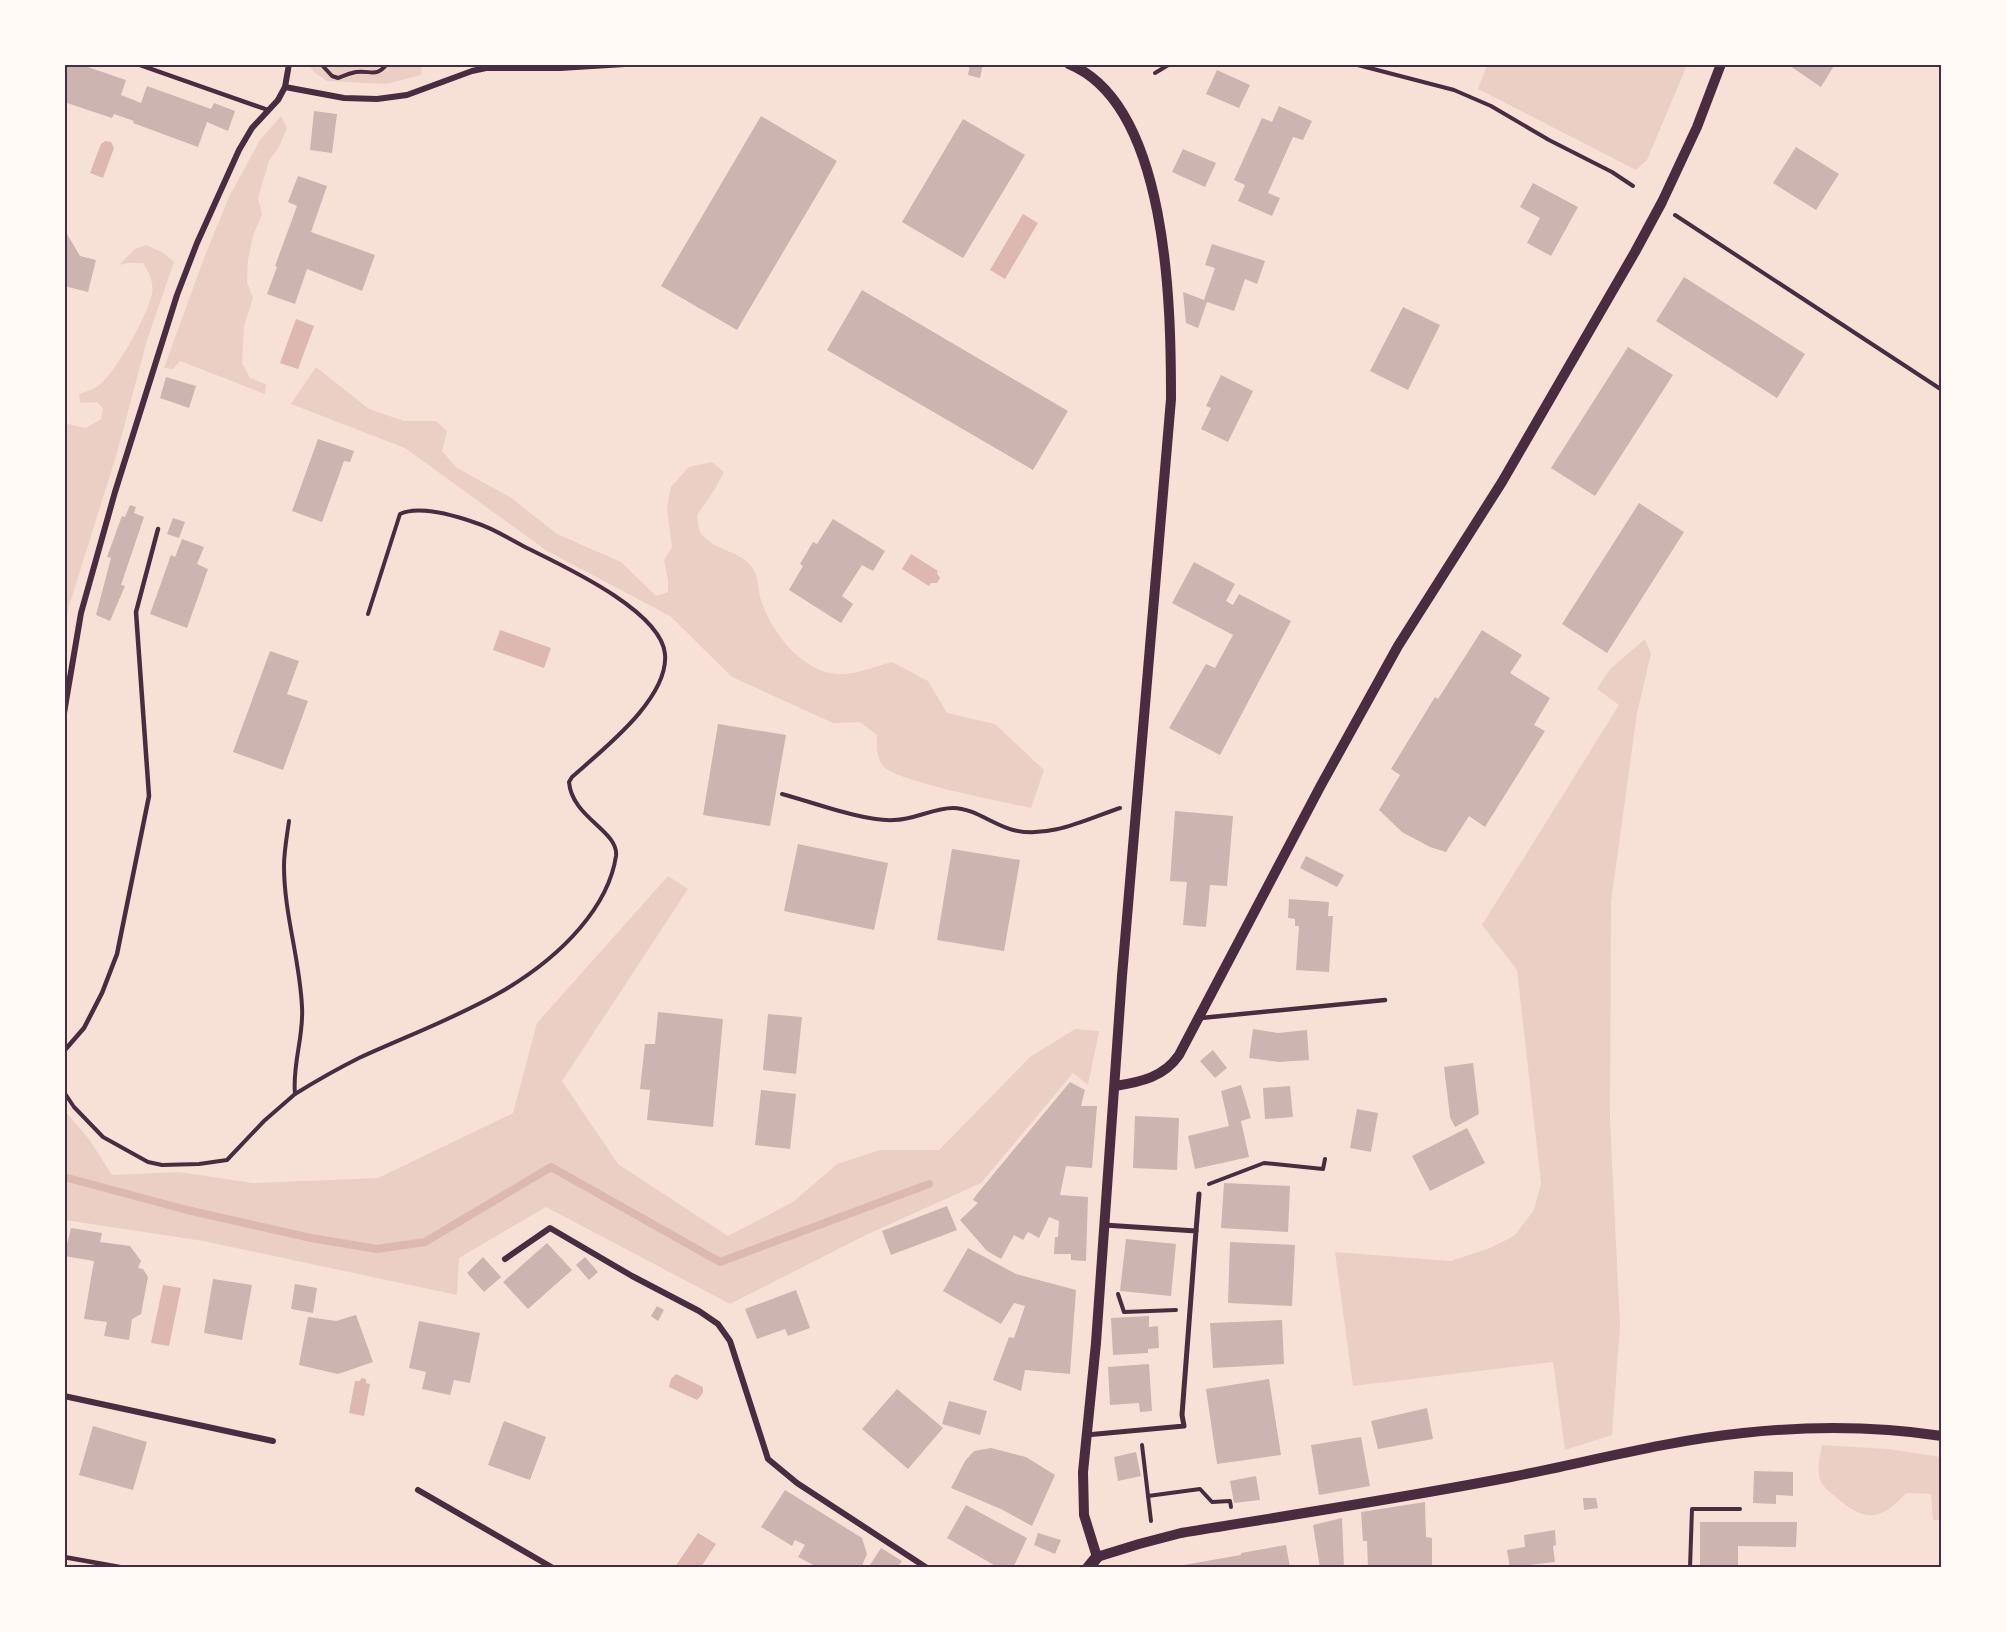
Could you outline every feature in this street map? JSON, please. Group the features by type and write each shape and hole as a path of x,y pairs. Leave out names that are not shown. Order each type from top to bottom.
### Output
{"main road":[{"path":"1088,1568 1097,1557"}],"street":[{"path":"64,714 81,614 177,295 197,243 243,143 252,128 278,100 285,87 289,64"},
{"path":"285,87 344,98 377,99 407,95 486,68 561,68 626,64"},
{"path":"1069,64 1100,85 1115,104 1132,132 1149,175 1164,243 1171,347 1171,399 1086,1435 1083,1498 1087,1530 1097,1557 1181,1533 1496,1480 1724,1435 1782,1429 1848,1427 1941,1436"},
{"path":"1115,1086 1147,1080 1168,1069 1179,1055 1320,787 1398,646 1507,473 1635,252 1662,202 1697,127 1721,64"},
{"path":"1086,1435 1184,1426 1182,1415 1199,1194"},
{"path":"1104,1225 1196,1231"},
{"path":"505,1259 550,1228 632,1276 699,1311 718,1324 730,1341 768,1459 796,1483 927,1568"},
{"path":"64,1396 273,1441"},
{"path":"418,1490 553,1568"}],"lane":[{"path":"137,64 268,110"},
{"path":"64,1051 84,1028 102,993 117,954 149,795 136,612 158,529"},
{"path":"1198,1018 1385,1000"},
{"path":"64,1557 125,1568"}],"path":[{"path":"321,64 332,76 338,78 356,72 381,71 387,64"},
{"path":"1155,73 1170,64"},
{"path":"1354,64 1454,90 1491,106 1549,140 1612,172 1633,186"},
{"path":"1662,202 1677,217 1941,390"},
{"path":"64,1092 74,1107 103,1137 148,1162 162,1166 219,1163 232,1156 264,1120 295,1094 323,1076 481,1004 536,970 578,931 598,904 610,878 616,855 615,846 610,838 576,806 569,782 643,709 658,685 665,663 663,645 657,634 637,612 569,569 478,523 444,514 420,511 406,511 400,514 368,614"},
{"path":"782,794 877,820 896,820 952,808 967,811 1014,830 1041,832 1068,826 1137,802"},
{"path":"289,820 284,883 302,1009 301,1032 294,1069 295,1094"},
{"path":"1199,1194 1203,1186 1264,1163 1323,1169 1325,1159"},
{"path":"1100,1282 1114,1284 1124,1312 1189,1310"},
{"path":"1140,1430 1151,1521"},
{"path":"1148,1496 1200,1489 1212,1503 1230,1501 1232,1508"},
{"path":"1690,1568 1692,1509 1740,1509"}],"shaded area":[{"path":"1487,64 1687,65 1647,160 1636,170 1478,89"},
{"path":"309,65 422,65 421,75 386,84 327,81 314,72"},
{"path":"281,116 287,128 279,147 269,161 258,198 262,214 253,236 248,260 247,282 253,298 244,326 242,363 250,378 266,384 265,394 180,361 173,369 164,368 229,197 260,140"},
{"path":"105,141 111,142 114,148 103,178 90,173 101,144"},
{"path":"1023,214 1038,223 1005,279 990,270"},
{"path":"146,245 162,252 174,262 147,340 117,453 69,606 65,628 65,421 68,424 86,428 101,419 103,408 97,402 80,403 79,394 95,388 104,380 121,358 144,316 152,294 152,282 147,270 143,263 119,265 135,249"},
{"path":"296,319 314,326 298,369 280,363"},
{"path":"316,367 369,409 404,421 436,421 447,431 442,451 457,468 510,497 557,534 621,562 656,596 668,592 664,560 672,547 667,508 671,487 689,467 712,462 724,472 697,515 700,531 714,544 750,565 755,572 767,615 791,650 813,667 839,674 859,672 892,662 928,681 947,713 995,724 1044,770 1031,808 929,785 892,772 883,766 879,758 877,735 860,722 833,723 732,677 670,616 547,551 405,448 291,404"},
{"path":"911,554 938,571 940,578 937,583 931,583 929,586 902,569"},
{"path":"500,630 551,648 544,668 493,650"},
{"path":"1645,639 1651,654 1637,713 1611,902 1610,1121 1620,1325 1612,1435 1565,1450 1553,1362 1353,1386 1335,1252 1451,1261 1490,1248 1514,1236 1534,1210 1541,1183 1517,970 1482,925 1619,705 1597,689 1610,669"},
{"path":"668,876 688,889 562,1081 618,1164 728,1236 793,1202 837,1164 880,1150 939,1150 1030,1057 1075,1029 1099,1031 1088,1085 1073,1073 981,1183 864,1236 730,1304 546,1207 459,1258 457,1295 203,1241 65,1220 65,1111 89,1139 112,1175 179,1172 253,1183 378,1178 513,1113 537,1023"},
{"path":"163,1285 181,1288 169,1346 151,1343"},
{"path":"676,1374 703,1387 703,1393 697,1400 669,1387 671,1379"},
{"path":"361,1378 366,1379 366,1383 370,1384 364,1416 349,1413 355,1381 360,1381"},
{"path":"1822,1445 1888,1449 1941,1457 1941,1520 1933,1520 1931,1494 1906,1493 1889,1509 1874,1515 1865,1515 1848,1507 1821,1482 1819,1459"},
{"path":"698,1533 716,1544 701,1567 675,1567"}],"building":[{"path":"66,64 79,64 126,80 121,95 141,103 147,86 211,109 214,103 235,111 228,131 207,122 198,147 114,114 112,118 64,102"},
{"path":"970,64 983,64 980,78 968,75"},
{"path":"1787,64 1835,64 1821,87"},
{"path":"1217,70 1250,85 1239,108 1206,94"},
{"path":"1279,106 1312,121 1303,140 1293,137 1268,193 1280,198 1272,216 1238,201 1245,185 1234,180 1262,118 1272,122"},
{"path":"314,111 337,114 332,153 310,150"},
{"path":"761,116 837,161 737,330 661,286"},
{"path":"963,119 1025,155 963,258 902,222"},
{"path":"1796,147 1839,174 1816,210 1773,183"},
{"path":"1183,149 1216,163 1205,187 1172,172"},
{"path":"298,176 327,186 311,232 375,255 362,291 307,269 295,304 267,294 297,206 288,202"},
{"path":"1533,183 1578,207 1551,256 1527,243 1540,218 1520,207"},
{"path":"64,233 67,234 80,256 96,260 88,292 64,286"},
{"path":"1212,244 1265,261 1257,284 1245,279 1234,311 1207,302 1198,328 1186,323 1183,292 1204,300 1215,268 1205,265"},
{"path":"1684,277 1805,354 1777,398 1656,321"},
{"path":"862,290 1068,411 1033,470 827,350"},
{"path":"1403,307 1440,325 1408,390 1370,371"},
{"path":"1628,347 1673,375 1595,496 1551,468"},
{"path":"1221,375 1253,391 1228,442 1201,429 1211,408 1206,406"},
{"path":"166,377 196,386 189,408 160,398"},
{"path":"318,439 354,451 350,462 344,461 322,522 292,511"},
{"path":"1639,503 1684,532 1607,653 1562,624"},
{"path":"130,505 136,507 134,513 144,517 121,585 125,586 110,621 96,615 111,558 107,557 122,516 125,517"},
{"path":"173,518 185,522 179,538 167,534"},
{"path":"833,519 885,551 873,571 862,565 842,596 853,604 841,623 789,590 813,542 817,544"},
{"path":"182,539 204,547 197,564 208,569 187,628 150,614 171,555 175,557"},
{"path":"1194,562 1235,584 1226,601 1233,605 1239,594 1291,621 1220,755 1169,728 1206,664 1215,668 1233,635 1172,603"},
{"path":"1482,630 1522,655 1510,673 1550,698 1534,725 1545,731 1485,827 1469,816 1446,852 1430,847 1402,832 1379,810 1400,775 1391,769 1435,697 1438,699"},
{"path":"270,651 299,661 287,694 308,701 283,770 233,752"},
{"path":"718,724 786,735 770,826 703,815"},
{"path":"1175,811 1233,816 1227,886 1210,885 1206,927 1183,925 1187,882 1170,881"},
{"path":"798,844 888,863 874,930 784,911"},
{"path":"952,849 1020,860 1004,951 937,940"},
{"path":"1306,856 1344,875 1337,887 1300,868"},
{"path":"1289,899 1329,902 1328,916 1333,916 1329,972 1296,970 1299,926 1295,926 1295,919 1288,918"},
{"path":"658,1012 723,1019 713,1127 647,1120 650,1090 640,1089 645,1044 655,1044"},
{"path":"768,1014 802,1017 796,1074 763,1070"},
{"path":"1253,1029 1278,1033 1307,1030 1309,1060 1279,1062 1249,1058"},
{"path":"1213,1050 1227,1068 1215,1078 1200,1061"},
{"path":"1473,1063 1479,1114 1455,1127 1450,1117 1444,1067"},
{"path":"1070,1082 1085,1090 1081,1106 1097,1106 1092,1168 1066,1166 1060,1195 1088,1197 1086,1261 1071,1260 1071,1254 1054,1254 1059,1221 1049,1217 1039,1238 1028,1232 1023,1240 1014,1235 1001,1259 987,1251 960,1220 978,1203 973,1200 977,1194"},
{"path":"1241,1085 1251,1118 1241,1121 1249,1157 1195,1169 1188,1136 1229,1126 1221,1091"},
{"path":"1290,1086 1293,1117 1265,1119 1263,1088"},
{"path":"761,1090 796,1094 790,1149 755,1145"},
{"path":"1357,1109 1378,1113 1371,1152 1350,1148"},
{"path":"1135,1116 1179,1118 1177,1170 1133,1168"},
{"path":"1467,1128 1485,1163 1430,1191 1412,1156"},
{"path":"1224,1183 1290,1186 1288,1232 1221,1228"},
{"path":"947,1206 957,1230 891,1255 882,1231"},
{"path":"71,1228 102,1233 100,1242 130,1246 141,1261 138,1268 143,1269 148,1277 141,1314 132,1319 129,1340 104,1336 107,1322 84,1319 94,1261 64,1256"},
{"path":"1126,1239 1176,1244 1171,1296 1120,1291"},
{"path":"1230,1242 1295,1245 1292,1306 1228,1303"},
{"path":"547,1243 572,1270 528,1309 503,1282"},
{"path":"968,1248 1016,1274 1076,1290 1070,1374 1025,1370 1021,1391 993,1380 1009,1337 1014,1338 1025,1306 1014,1303 1001,1324 943,1291"},
{"path":"483,1257 501,1277 484,1292 467,1273"},
{"path":"585,1257 598,1272 589,1280 576,1265"},
{"path":"213,1279 252,1285 242,1340 204,1333"},
{"path":"295,1284 317,1288 313,1313 291,1309"},
{"path":"796,1290 810,1328 788,1336 785,1329 757,1339 745,1309"},
{"path":"657,1306 664,1310 658,1321 651,1316"},
{"path":"356,1315 373,1362 338,1374 299,1365 308,1317 336,1321"},
{"path":"1149,1316 1149,1327 1158,1326 1159,1348 1148,1349 1148,1353 1113,1355 1111,1318"},
{"path":"1282,1320 1284,1364 1213,1368 1210,1323"},
{"path":"419,1321 480,1333 470,1383 454,1380 450,1395 422,1389 426,1372 409,1368"},
{"path":"1149,1364 1152,1411 1140,1412 1139,1403 1110,1405 1108,1367"},
{"path":"1269,1379 1281,1455 1217,1464 1206,1389"},
{"path":"897,1389 943,1428 908,1469 862,1429"},
{"path":"949,1401 987,1411 980,1435 942,1424"},
{"path":"1427,1408 1433,1439 1378,1449 1371,1421"},
{"path":"504,1421 546,1437 530,1480 488,1465"},
{"path":"93,1426 147,1442 133,1490 79,1475"},
{"path":"1361,1437 1370,1486 1319,1495 1311,1445"},
{"path":"991,1448 1026,1457 1055,1475 1032,1526 1001,1509 951,1488 965,1461 974,1451"},
{"path":"1136,1452 1141,1476 1118,1481 1114,1457"},
{"path":"1754,1471 1793,1472 1793,1496 1776,1495 1776,1504 1753,1503"},
{"path":"1256,1476 1260,1500 1234,1503 1230,1481"},
{"path":"785,1490 862,1538 867,1554 861,1568 828,1568 825,1566 819,1568 798,1557 805,1545 795,1540 792,1546 761,1527"},
{"path":"1583,1498 1596,1498 1598,1508 1584,1510"},
{"path":"1425,1502 1426,1537 1432,1538 1432,1568 1368,1568 1367,1541 1363,1541 1361,1512"},
{"path":"966,1505 1027,1538 1013,1568 999,1568 947,1538"},
{"path":"1342,1518 1344,1568 1320,1568 1313,1525"},
{"path":"1700,1522 1797,1522 1796,1547 1738,1546 1738,1568 1700,1568"},
{"path":"1555,1530 1556,1545 1553,1546 1555,1562 1529,1565 1529,1568 1510,1568 1507,1550 1525,1547 1524,1535"},
{"path":"1038,1533 1061,1540 1055,1554 1034,1545"},
{"path":"1286,1545 1290,1568 1166,1568 1241,1555 1241,1553"},
{"path":"881,1548 902,1561 897,1568 868,1568"}],"waterway":[{"path":"64,1177 187,1210 311,1238 377,1249 425,1242 551,1167 720,1262 929,1184"}]}
